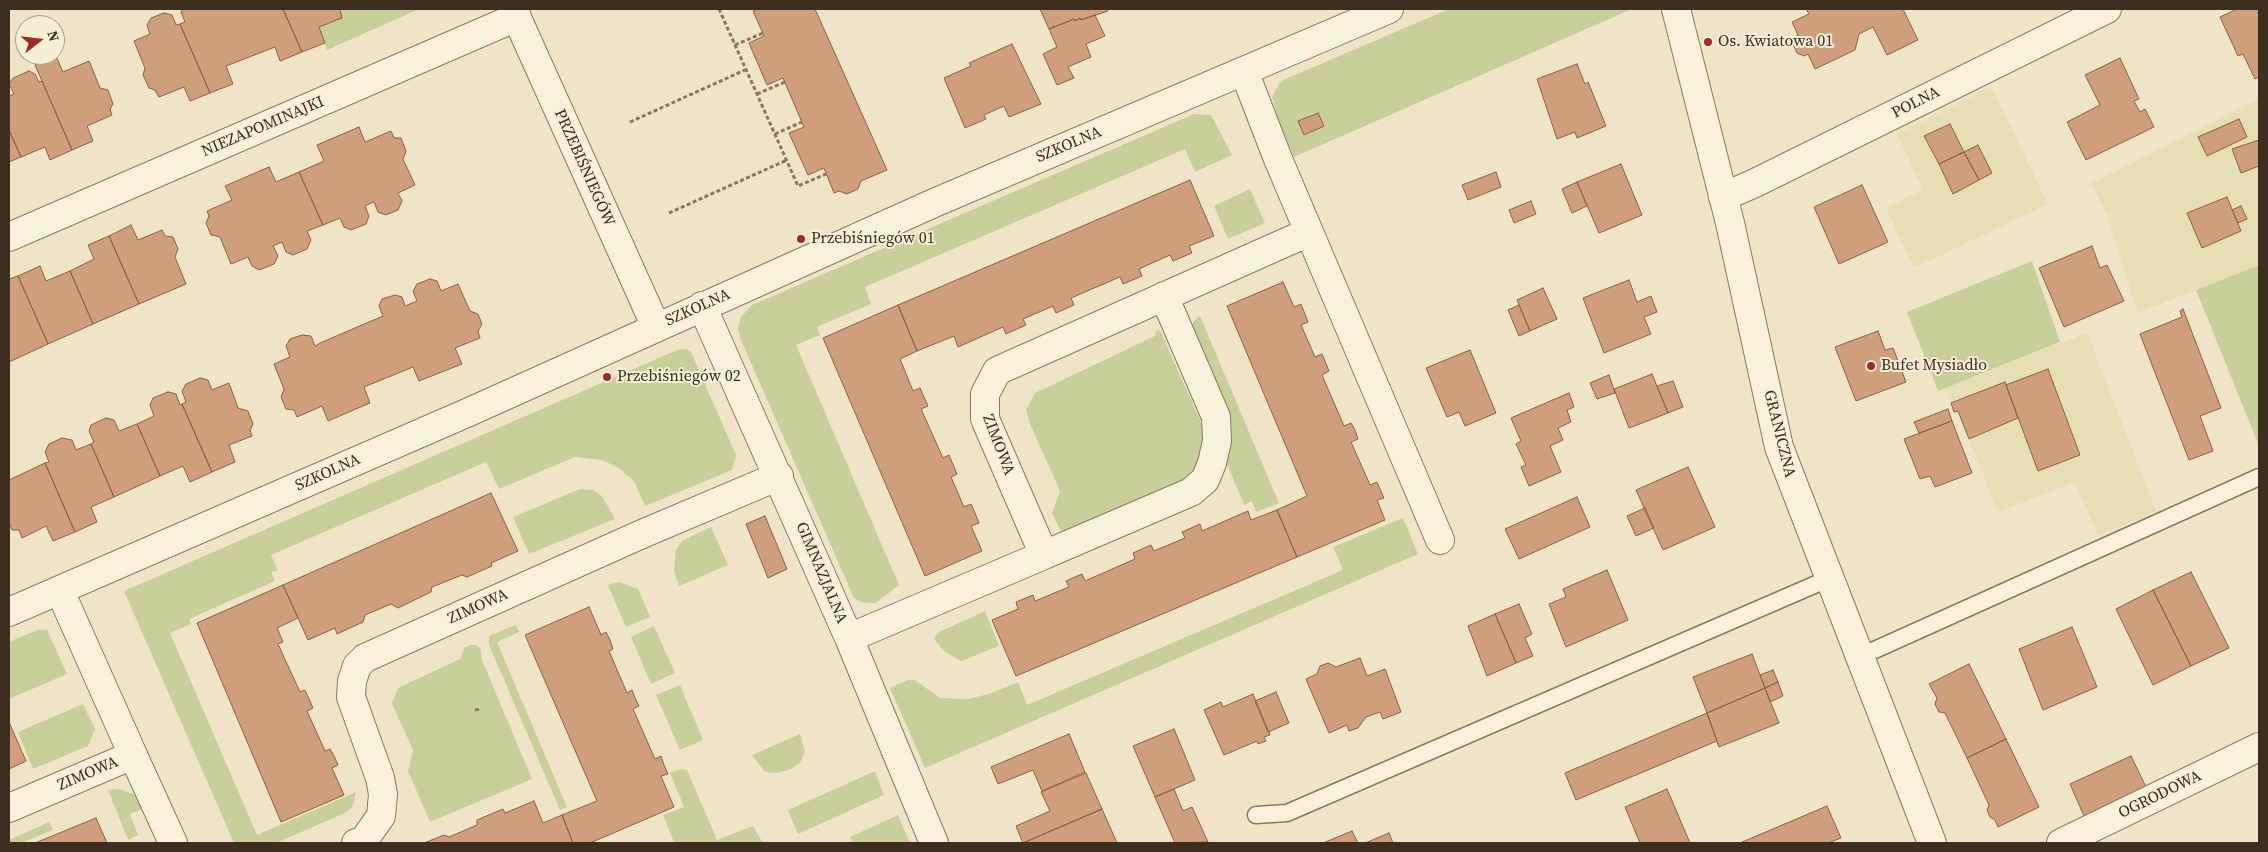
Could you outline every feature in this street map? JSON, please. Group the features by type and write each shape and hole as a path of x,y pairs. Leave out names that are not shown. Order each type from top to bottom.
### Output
{"street":[{"name":"SZKOLNA","path":"9,612 582,362 656,326 934,203 1389,9"},
{"name":"GRANICZNA","path":"1676,9 1723,197 1779,447 1828,579 1932,843"},
{"name":"POLNA","path":"1723,197 1755,184 2108,9"},
{"name":"NIEZAPOMINAJKI","path":"9,237 515,13"},
{"name":"PRZEBIŚNIEGÓW","path":"515,13 656,326"},
{"path":"1244,71 1440,540"},
{"name":"ZIMOWA","path":"1044,555 985,419 985,394 990,380 997,371 1012,362 1310,232"},
{"path":"850,638 1191,492 1205,480 1212,463 1217,441 1216,417 1164,296"},
{"name":"GIMNAZJALNA","path":"702,306 850,638 934,843"},
{"name":"ZIMOWA","path":"356,843 364,840 380,816 383,794 380,778 351,697 352,681 357,666 365,658 633,538 779,476"},
{"path":"60,591 133,755"},
{"name":"OGRODOWA","path":"2061,843 2259,747"},
{"name":"ZIMOWA","path":"9,808 133,755 173,843"}],"lane":[{"path":"1859,657 2259,477"},
{"path":"1256,815 1287,814 1828,579"}],"path":[{"path":"719,9 798,186 826,174"},
{"path":"735,45 763,33"},
{"path":"630,122 746,70"},
{"path":"757,94 785,82"},
{"path":"775,134 802,122"},
{"path":"669,213 787,160"},
{"path":"475,710 481,709"}],"shaded area":[{"path":"1991,87 2048,204 1914,268 1886,208 1923,189 1897,134"},
{"path":"2259,99 2259,265 2138,313 2106,212 2091,184"},
{"path":"2087,333 2156,511 2098,536 2075,482 1998,512 1958,411 1954,412 1945,388"}],"green space":[{"path":"340,9 417,10 327,50 319,27 342,18"},
{"path":"1449,9 1632,9 1294,157 1280,124 1272,97 1281,81"},
{"path":"1194,114 1211,115 1232,155 1195,172 1185,149 865,287 871,304 817,327 820,335 796,345 899,585 876,603 861,602 854,598 740,338 738,329 741,317 752,305"},
{"path":"1250,189 1265,223 1228,239 1214,206"},
{"path":"2032,261 2060,342 1938,391 1907,312"},
{"path":"2259,265 2259,446 2196,290"},
{"path":"1200,316 1279,503 1256,512 1252,501 1244,505 1226,462 1231,442 1230,425 1192,335 1193,322"},
{"path":"1160,330 1203,427 1205,446 1196,472 1182,491 1064,537 1052,513 1060,491 1030,424 1026,410 1035,393 1155,336 1156,331"},
{"path":"686,349 691,352 736,455 732,470 645,506 634,481 619,468 602,460 575,457 499,489 486,462 271,555 278,571 271,572 275,581 189,619 191,624 170,633 257,835 356,792 353,806 345,813 276,843 234,843 124,591 677,350"},
{"path":"580,489 593,490 602,496 615,519 529,554 513,517"},
{"path":"1403,518 1418,554 925,768 890,688 908,680 915,680 940,698 967,699 989,694 1018,682 1027,705 1343,570 1333,547"},
{"path":"711,527 728,565 679,586 674,571 676,550 682,541"},
{"path":"619,582 638,589 650,617 626,627 608,585"},
{"path":"985,611 999,646 961,661 945,652 934,638 937,633"},
{"path":"516,625 519,632 497,642 567,807 560,810 489,645 489,636"},
{"path":"654,626 675,673 651,684 631,637"},
{"path":"37,630 47,630 67,674 9,699 9,642"},
{"path":"477,645 481,651 482,660 532,779 430,822 408,771 413,750 392,704 398,688 460,659 465,647"},
{"path":"680,685 703,740 680,750 656,695"},
{"path":"83,704 95,729 88,746 33,769 18,732"},
{"path":"800,734 805,752 800,763 791,769 777,773 765,772 752,755"},
{"path":"681,769 687,770 717,840 753,826 763,843 671,843 674,842 663,815 684,807 670,773"},
{"path":"875,771 884,795 798,834 788,810"},
{"path":"119,789 136,795 144,801 147,807 130,814 138,835 128,840 108,790"},
{"path":"898,815 910,843 853,843 850,837"},
{"path":"49,822 53,830 21,843 9,843 9,840"}],"building":[{"path":"183,9 283,9 302,52 280,61 275,47 226,66 233,84 210,93 180,24 185,22 181,12"},
{"path":"283,9 340,9 342,18 319,27 325,43 302,52"},
{"path":"758,9 815,9 887,170 861,181 858,189 847,194 839,191 834,193 824,168 808,175 789,133 804,127 783,78 767,85 749,43 764,36 753,11"},
{"path":"1040,9 1107,9 1108,11 1081,20 1080,18 1075,21 1074,19 1049,29"},
{"path":"1806,9 1903,9 1918,40 1887,55 1873,27 1859,34 1855,50 1815,69 1808,54 1804,56 1797,53 1793,44 1795,37 1798,35 1792,22 1809,14"},
{"path":"2237,9 2259,9 2259,77 2255,79 2243,54 2238,56 2220,17"},
{"path":"164,13 172,15 176,25 180,24 210,93 190,101 184,87 159,97 155,90 149,88 143,75 145,68 134,41 150,34 147,25 151,18"},
{"path":"1095,15 1105,36 1086,44 1091,57 1068,67 1074,78 1057,85 1043,54 1057,47 1049,29 1074,19 1075,21 1080,18 1081,20"},
{"path":"1012,44 1041,104 1009,117 1004,106 984,115 986,119 965,128 944,78 971,66 969,63"},
{"path":"2120,58 2139,99 2134,101 2140,112 2145,109 2154,127 2086,160 2067,122 2100,105 2085,75"},
{"path":"89,61 100,88 108,90 113,104 110,109 112,115 87,126 93,141 72,150 35,65 60,65 63,72"},
{"path":"1577,64 1585,84 1588,82 1606,126 1577,138 1575,132 1557,139 1537,79"},
{"path":"29,71 35,74 39,82 42,81 72,150 50,160 45,147 21,157 9,130 9,96 14,94 9,84 13,78"},
{"path":"1318,113 1324,126 1304,135 1298,121"},
{"path":"2239,119 2247,137 2207,156 2198,137"},
{"path":"1950,124 1964,152 1939,164 1924,136"},
{"path":"359,127 365,142 391,131 394,138 401,138 406,151 403,159 415,185 398,193 402,201 398,210 386,215 378,212 374,202 365,206 369,216 366,224 351,230 344,227 340,218 323,225 299,172 324,161 317,145"},
{"path":"9,130 21,157 9,162"},
{"path":"2259,140 2259,166 2241,173 2232,149"},
{"path":"1978,145 1992,173 1979,180 1964,152"},
{"path":"1964,152 1979,180 1953,194 1939,164"},
{"path":"1621,164 1642,215 1599,233 1577,182"},
{"path":"269,167 276,182 299,172 323,225 307,231 311,240 307,249 293,255 286,252 282,242 273,246 278,256 274,264 259,270 252,266 248,257 231,264 220,237 211,235 206,223 209,216 207,211 232,200 225,186"},
{"path":"1496,172 1501,187 1468,200 1462,185"},
{"path":"1190,180 1214,236 1189,246 1192,253 1173,261 1170,255 1139,269 1142,276 1123,284 1120,277 1071,298 1074,305 1056,313 1053,306 1023,319 1026,325 1006,334 1003,327 958,347 954,336 917,351 898,305"},
{"path":"1577,182 1587,206 1572,213 1562,189"},
{"path":"1862,185 1888,242 1839,264 1814,207"},
{"path":"2227,197 2241,231 2202,248 2187,213"},
{"path":"1531,201 1536,214 1514,223 1509,210"},
{"path":"2241,206 2247,219 2238,223 2232,210"},
{"path":"131,225 138,240 162,230 165,236 173,237 178,249 175,257 186,284 139,304 109,236"},
{"path":"109,236 139,304 93,324 70,271 94,259 88,245"},
{"path":"2092,246 2100,268 2107,265 2124,301 2064,327 2039,268"},
{"path":"40,266 46,281 70,271 93,324 48,344 18,276"},
{"path":"18,276 48,344 9,362 9,279"},
{"path":"430,279 437,281 441,291 458,284 470,311 478,314 482,324 478,331 480,338 455,348 462,364 419,381 413,367 364,387 370,403 328,421 322,406 297,417 294,410 286,409 281,397 284,389 274,364 290,357 286,346 290,339 302,335 311,336 315,346 383,316 379,306 382,299 395,295 402,297 405,306 417,301 413,291 417,284"},
{"path":"1629,280 1637,302 1651,296 1657,312 1644,317 1651,334 1604,353 1583,298"},
{"path":"1283,282 1294,307 1301,304 1308,322 1301,325 1315,357 1322,354 1329,371 1322,375 1344,426 1351,423 1355,430 1358,439 1351,442 1370,485 1377,482 1384,498 1377,500 1385,520 1297,557 1277,510 1307,496 1227,306"},
{"path":"1543,288 1557,319 1530,331 1517,300"},
{"path":"898,305 917,351 900,359 913,391 920,388 928,406 921,409 943,458 949,455 957,474 951,477 964,507 971,504 975,513 979,523 971,526 982,551 925,576 823,338"},
{"path":"1519,305 1530,331 1519,336 1508,310"},
{"path":"2183,309 2221,408 2200,416 2213,451 2189,460 2140,334 2182,317 2180,311"},
{"name":"Bufet Mysiadło","path":"1878,331 1885,350 1893,348 1906,382 1856,401 1835,347"},
{"path":"1470,350 1496,413 1465,426 1459,412 1447,417 1426,368"},
{"path":"2048,369 2080,455 2038,471 2006,385"},
{"path":"1652,374 1668,413 1629,428 1614,389"},
{"path":"1609,375 1615,393 1597,399 1590,383"},
{"path":"200,378 208,380 212,390 229,383 238,408 248,411 253,424 250,430 252,436 229,445 235,462 212,472 182,404 186,402 182,391 186,384"},
{"path":"1673,381 1683,407 1668,413 1657,386"},
{"path":"2005,382 2018,418 1969,439 1958,411 1954,412 1951,403"},
{"path":"168,392 176,394 180,405 182,404 212,472 190,482 183,466 160,476 137,424 154,416 150,405 153,398"},
{"path":"1569,393 1574,407 1567,410 1571,422 1558,428 1563,440 1550,446 1561,472 1529,486 1521,467 1526,465 1516,444 1521,441 1511,418"},
{"path":"1948,409 1952,421 1919,433 1914,422"},
{"path":"106,418 114,420 119,431 137,424 160,476 114,497 91,444 94,442 89,431 91,425"},
{"path":"1952,421 1972,473 1935,487 1930,476 1920,479 1904,439"},
{"path":"62,438 72,440 76,450 91,444 114,497 91,507 97,522 75,532 45,463 49,462 45,452 49,444"},
{"path":"45,463 75,532 53,541 46,526 22,538 19,530 12,530 9,522 9,480"},
{"path":"1688,467 1715,527 1663,550 1636,490"},
{"path":"491,493 518,551 491,563 492,566 467,577 462,575 432,587 431,592 398,608 391,604 365,615 363,622 337,634 335,628 308,640 283,585"},
{"path":"1577,497 1590,527 1519,559 1505,529"},
{"path":"1645,508 1654,528 1636,536 1627,516"},
{"path":"1277,510 1297,557 1016,676 992,620 1018,609 1016,602 1033,595 1035,601 1069,587 1066,581 1082,574 1085,581 1135,559 1133,553 1151,545 1154,551 1185,538 1182,532 1200,524 1202,531 1248,511 1251,520"},
{"path":"765,516 787,569 768,578 746,524"},
{"path":"1607,570 1628,620 1566,647 1549,604 1566,597 1563,589"},
{"path":"2191,572 2229,648 2191,666 2153,590"},
{"path":"283,585 298,618 277,628 283,642 278,644 300,692 305,690 313,708 307,711 325,751 330,749 338,765 332,768 344,795 281,822 197,623"},
{"path":"2153,590 2191,666 2153,685 2116,609"},
{"path":"1519,604 1532,634 1525,638 1533,656 1516,663 1495,614"},
{"path":"589,607 601,635 606,632 610,640 613,649 609,651 627,693 632,690 639,706 633,709 655,759 661,756 668,774 661,776 674,807 590,843 573,843 562,815 597,801 525,635"},
{"path":"1495,614 1516,663 1487,676 1468,626"},
{"path":"2072,627 2097,687 2043,710 2019,649"},
{"path":"1752,654 1765,688 1707,713 1693,677"},
{"path":"1360,658 1367,676 1385,669 1401,712 1383,719 1380,712 1366,717 1358,728 1349,731 1347,725 1329,733 1306,679 1317,674 1320,666 1328,663 1336,667"},
{"path":"1969,664 2006,739 1967,758 1945,713 1939,712 1935,704 1937,698 1929,684"},
{"path":"1773,670 1778,682 1765,688 1760,675"},
{"path":"1778,682 1783,696 1770,702 1765,688"},
{"path":"1765,688 1779,723 1719,747 1707,713"},
{"path":"1276,692 1289,723 1268,732 1255,701"},
{"path":"1253,694 1270,735 1264,737 1266,741 1258,744 1257,741 1224,755 1204,710 1221,702 1223,707"},
{"path":"1707,713 1717,741 1576,800 1565,773"},
{"path":"9,722 26,761 9,769"},
{"path":"1174,729 1195,780 1155,797 1133,746"},
{"path":"1069,734 1085,772 1042,791 1033,770 998,784 991,767"},
{"path":"2006,739 2039,807 1998,827 1995,820 1990,817 1987,810 1989,805 1967,758"},
{"path":"2131,756 2146,787 2084,816 2070,784"},
{"path":"1086,773 1102,809 1023,843 1016,826 1050,811 1041,792"},
{"path":"1174,789 1183,811 1192,807 1208,842 1175,843 1155,797"},
{"path":"1667,789 1690,843 1640,843 1625,807"},
{"path":"534,801 543,823 562,815 573,843 424,843 444,835 449,837 477,825 477,820 503,809 505,813"},
{"path":"1827,806 1841,838 1828,843 1740,843"},
{"path":"1102,809 1117,843 1023,843"},
{"path":"96,818 107,843 35,843"},
{"path":"1352,831 1358,843 1323,843"},
{"path":"1389,833 1393,843 1365,843 1370,841"}],"place":[{"name":"Os. Kwiatowa 01","path":"1708,42"},
{"name":"Przebiśniegów 01","path":"801,239"},
{"name":"Bufet Mysiadło","path":"1871,366"},
{"name":"Przebiśniegów 02","path":"607,377"}]}
